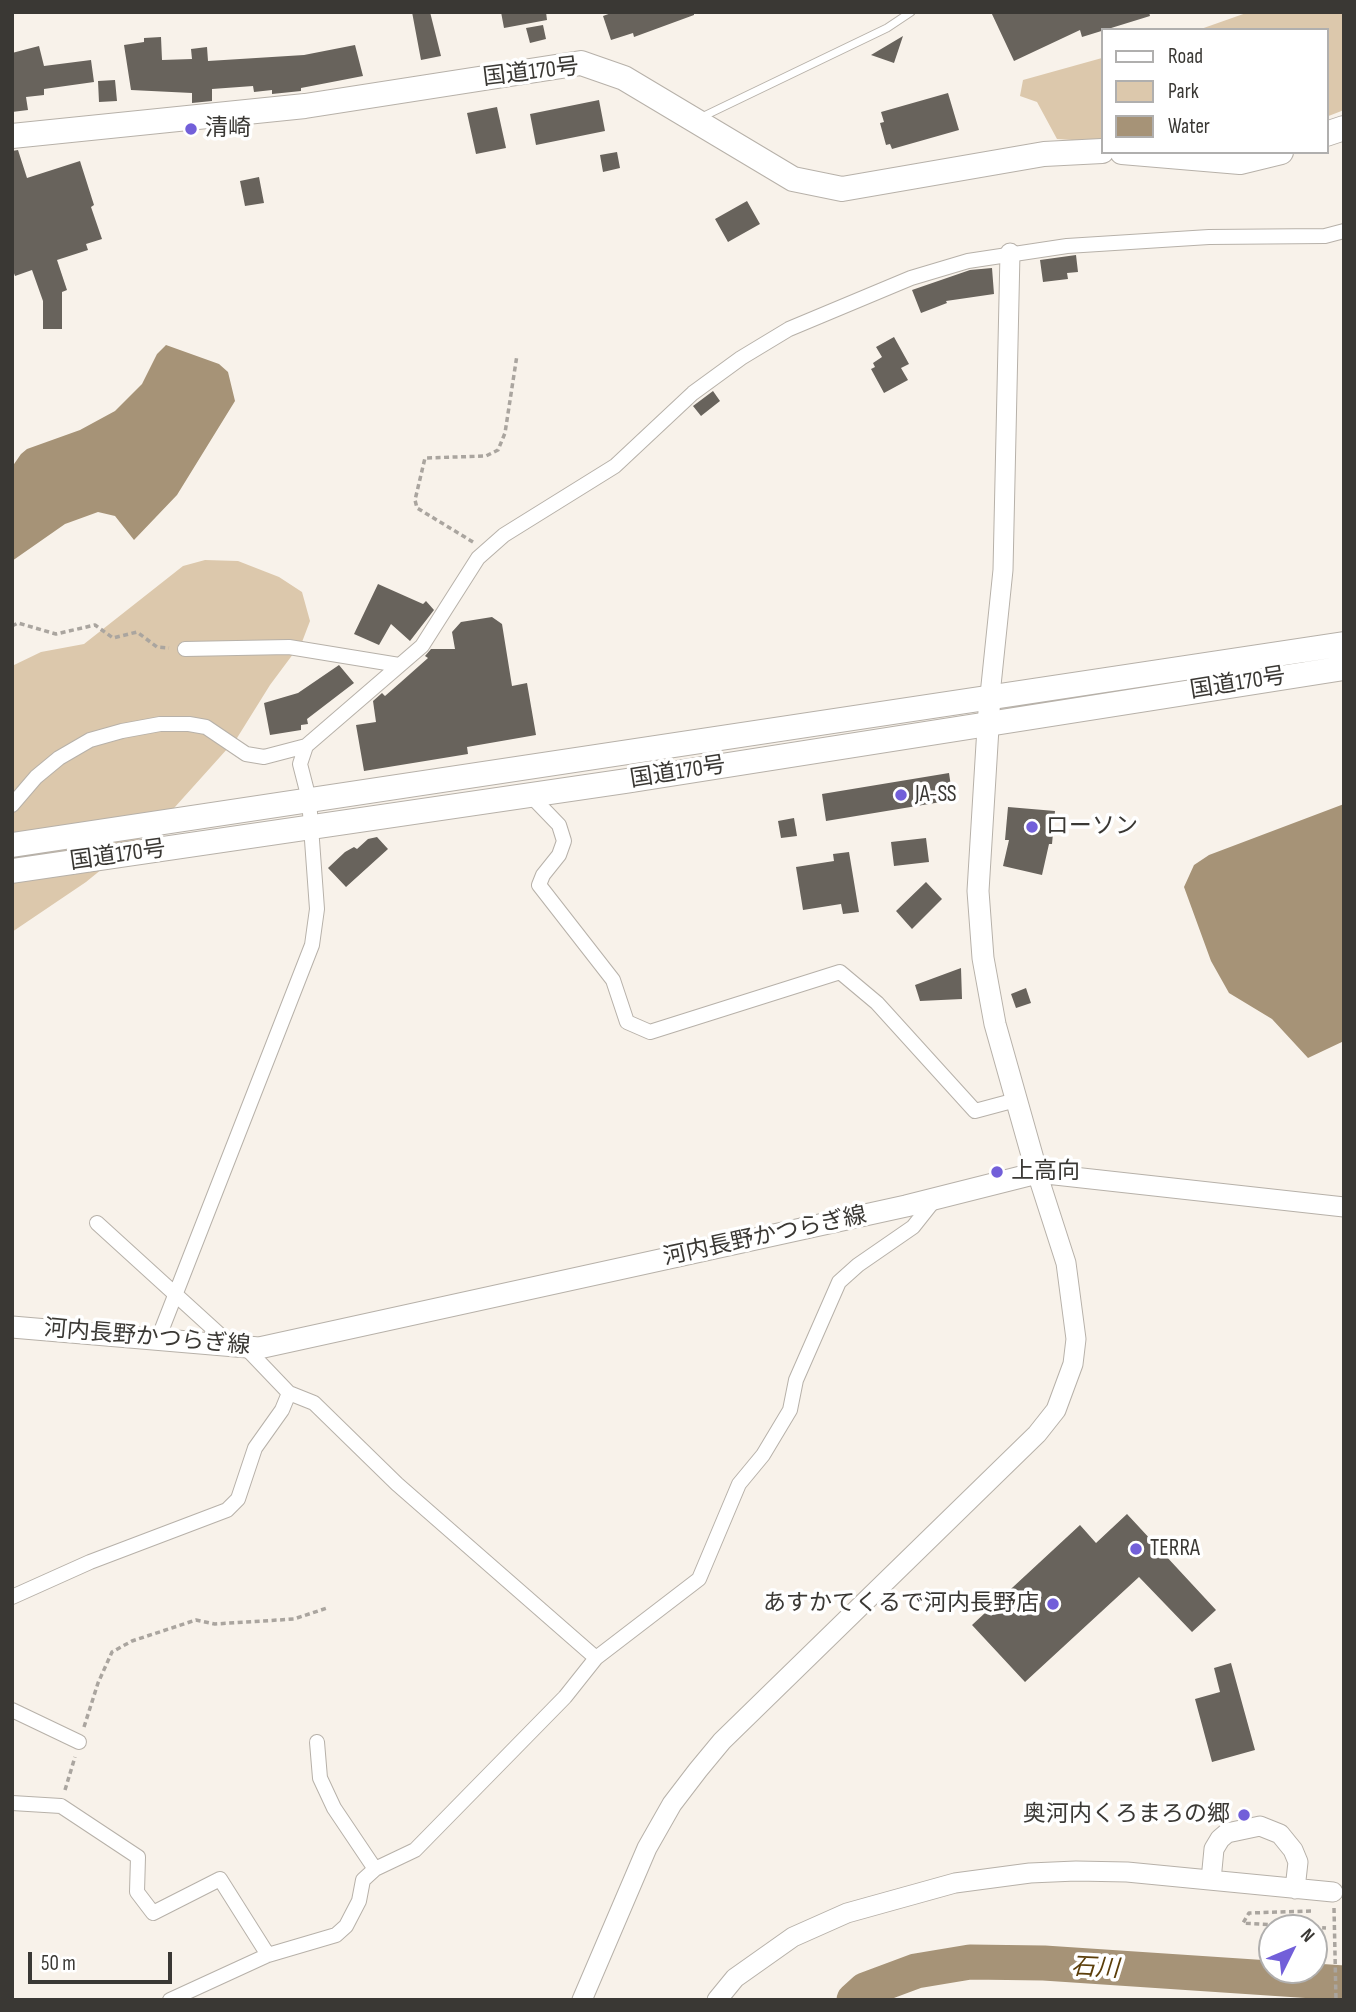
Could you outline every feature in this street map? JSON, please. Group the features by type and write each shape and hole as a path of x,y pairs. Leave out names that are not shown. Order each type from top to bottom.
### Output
{"highway":[{"name":"国道170号","path":"12,136 305,106 581,63 624,78 793,179 842,189 1044,154 1100,151"},
{"path":"1146,154 1240,162 1272,154"},
{"name":"国道170号","path":"12,845 990,695 1344,644"},
{"name":"国道170号","path":"12,872 530,795 1344,668"}],"main road":[{"path":"990,695 991,723 978,891 983,957 995,1024 1037,1173"},
{"name":"河内長野かつらぎ線","path":"12,1327 238,1346 272,1345 936,1198 1037,1173"}],"street":[{"path":"12,805 36,777 59,758 89,740 121,731 160,724 197,725 206,727 246,754 264,757 306,746 422,646 478,558 487,550 504,536 615,466 693,393 789,329 911,278 968,261 1010,253 1209,237 1325,236 1344,231"},
{"path":"990,695 1003,570 1010,253"},
{"path":"185,649 289,647 399,665"},
{"path":"158,1339 312,945 317,909 309,828 309,799 300,764 306,746"},
{"path":"530,795 559,825 564,841 559,855 543,875 539,885 613,980 627,1022 650,1032 840,972 877,1003 975,1111 1016,1100"},
{"path":"582,2000 647,1848 672,1804 698,1770 722,1741 1037,1434 1056,1410 1073,1364 1076,1339 1066,1263 1037,1173 1344,1207"},
{"path":"170,2000 268,1955 336,1935 346,1926 359,1901 363,1880 375,1869 415,1850 565,1697 596,1658 699,1579 739,1484 762,1455 790,1410 796,1380 839,1282 858,1265 913,1227 936,1198"},
{"path":"97,1223 289,1394 314,1403 397,1484 596,1658"},
{"path":"12,1597 90,1562 227,1510 238,1499 255,1448 282,1410 289,1394"},
{"path":"12,1710 79,1742"},
{"path":"317,1742 320,1778 334,1808 375,1869"},
{"path":"12,1803 61,1806 138,1857 136,1892 153,1913 220,1879 268,1955"},
{"path":"1211,1880 1214,1849 1220,1839 1227,1833 1260,1826 1280,1834 1293,1850 1298,1862 1295,1889"},
{"path":"717,2000 735,1978 793,1937 839,1916 903,1895 967,1881 1030,1872 1127,1872 1295,1889 1337,1899"}],"lane":[{"path":"695,121 887,28 911,12"}],"path":[{"path":"487,550 425,516 417,508 415,500 425,458 486,456 498,450 505,433 517,355"},
{"path":"12,626 18,623 55,634 95,625 113,638 137,632 157,647 185,649"},
{"path":"61,1806 98,1683 113,1651 132,1641 196,1620 215,1624 294,1619 327,1608"},
{"path":"1336,2000 1337,1899"},
{"path":"1258,1924 1243,1923 1249,1913 1294,1910"}],"green space":[{"path":"1249,12 1344,12 1344,110 1328,116 1328,28 1204,28"},
{"path":"1100,59 1100,142 1057,139 1037,102 1020,96 1023,80"},
{"path":"205,560 238,561 279,577 302,592 310,621 302,642 270,685 237,738 166,817 86,882 12,932 12,666 41,652 84,644 183,566"}],"water":[{"path":"166,345 219,364 228,372 235,401 177,495 134,540 115,516 98,512 65,524 12,561 12,467 21,454 27,449 80,430 115,411 142,384 157,354"},
{"path":"1344,804 1344,1041 1308,1058 1272,1019 1229,993 1211,961 1184,887 1194,865 1209,855"}],"building":[{"path":"412,12 430,12 441,56 421,60"},
{"path":"501,12 546,12 547,20 504,28"},
{"path":"614,12 694,12 694,15 634,37 633,33 611,40 603,16"},
{"path":"991,12 1149,12 1150,16 1111,28 1100,28 1100,31 1082,37 1080,30 1014,61"},
{"path":"543,25 546,39 530,43 526,28"},
{"path":"903,36 894,63 871,55"},
{"path":"161,37 162,60 192,59 191,49 207,47 208,61 304,55 355,45 363,76 301,88 301,91 272,94 272,90 254,92 253,86 212,89 212,101 192,103 192,93 131,90 124,45 144,42 144,38"},
{"path":"39,46 44,66 91,60 94,82 44,89 44,95 26,97 28,110 12,112 12,53"},
{"path":"115,80 117,101 99,102 98,81"},
{"path":"948,93 959,130 892,149 890,144 886,145 880,123 884,122 881,112"},
{"path":"599,100 605,131 536,145 530,114"},
{"path":"497,107 506,148 476,154 467,113"},
{"path":"18,150 27,178 80,161 94,205 91,207 102,239 86,244 88,250 57,260 67,290 62,292 62,329 43,329 43,301 32,270 15,276 12,268 12,151"},
{"path":"617,152 620,168 603,172 600,155"},
{"path":"259,177 264,203 245,206 240,181"},
{"path":"747,201 760,224 728,242 715,219"},
{"path":"1076,255 1078,272 1067,273 1068,279 1043,282 1040,260"},
{"path":"992,268 994,294 946,301 947,303 921,313 912,290 970,270"},
{"path":"894,337 909,364 901,368 908,380 884,393 871,369 875,367 873,363 882,357 876,347"},
{"path":"713,391 720,401 701,416 693,406"},
{"path":"378,584 423,604 426,601 434,610 410,641 391,624 379,645 354,634"},
{"path":"492,617 502,624 512,686 527,683 536,735 467,747 468,754 364,771 356,725 376,722 373,701 382,693 385,696 428,658 425,656 431,649 455,649 452,632 461,622"},
{"path":"339,665 354,683 307,719 308,724 301,725 301,730 270,735 264,703 298,693"},
{"path":"949,773 953,800 826,821 822,794"},
{"path":"1008,807 1055,811 1052,844 1049,844 1042,875 1003,866 1009,840 1005,840"},
{"path":"794,818 797,836 781,838 778,821"},
{"path":"377,837 388,849 346,887 328,868 345,852 354,847 357,849 368,839"},
{"path":"926,838 929,862 894,866 891,842"},
{"path":"849,852 859,912 843,914 841,904 803,910 796,867 834,861 833,854"},
{"path":"926,882 942,899 912,929 896,911"},
{"path":"961,968 962,999 920,1001 915,985"},
{"path":"1026,988 1031,1003 1016,1008 1011,994"},
{"name":"あすかてくるで河内長野店","path":"1127,1514 1216,1610 1192,1632 1139,1577 1025,1682 972,1625 1080,1525 1096,1543"},
{"path":"1231,1663 1255,1750 1212,1762 1195,1699 1220,1692 1214,1668"}],"waterway":[{"name":"石川","path":"854,2000 865,1990 916,1971 970,1962 1044,1963 1344,1983"}],"place":[{"name":"清崎","path":"191,129"},
{"name":"JA-SS","path":"901,795"},
{"name":"ローソン","path":"1032,827"},
{"name":"上高向","path":"997,1172"},
{"name":"TERRA","path":"1136,1549"},
{"name":"あすかてくるで河内長野店","path":"1053,1604"},
{"name":"奥河内くろまろの郷","path":"1244,1815"}]}
